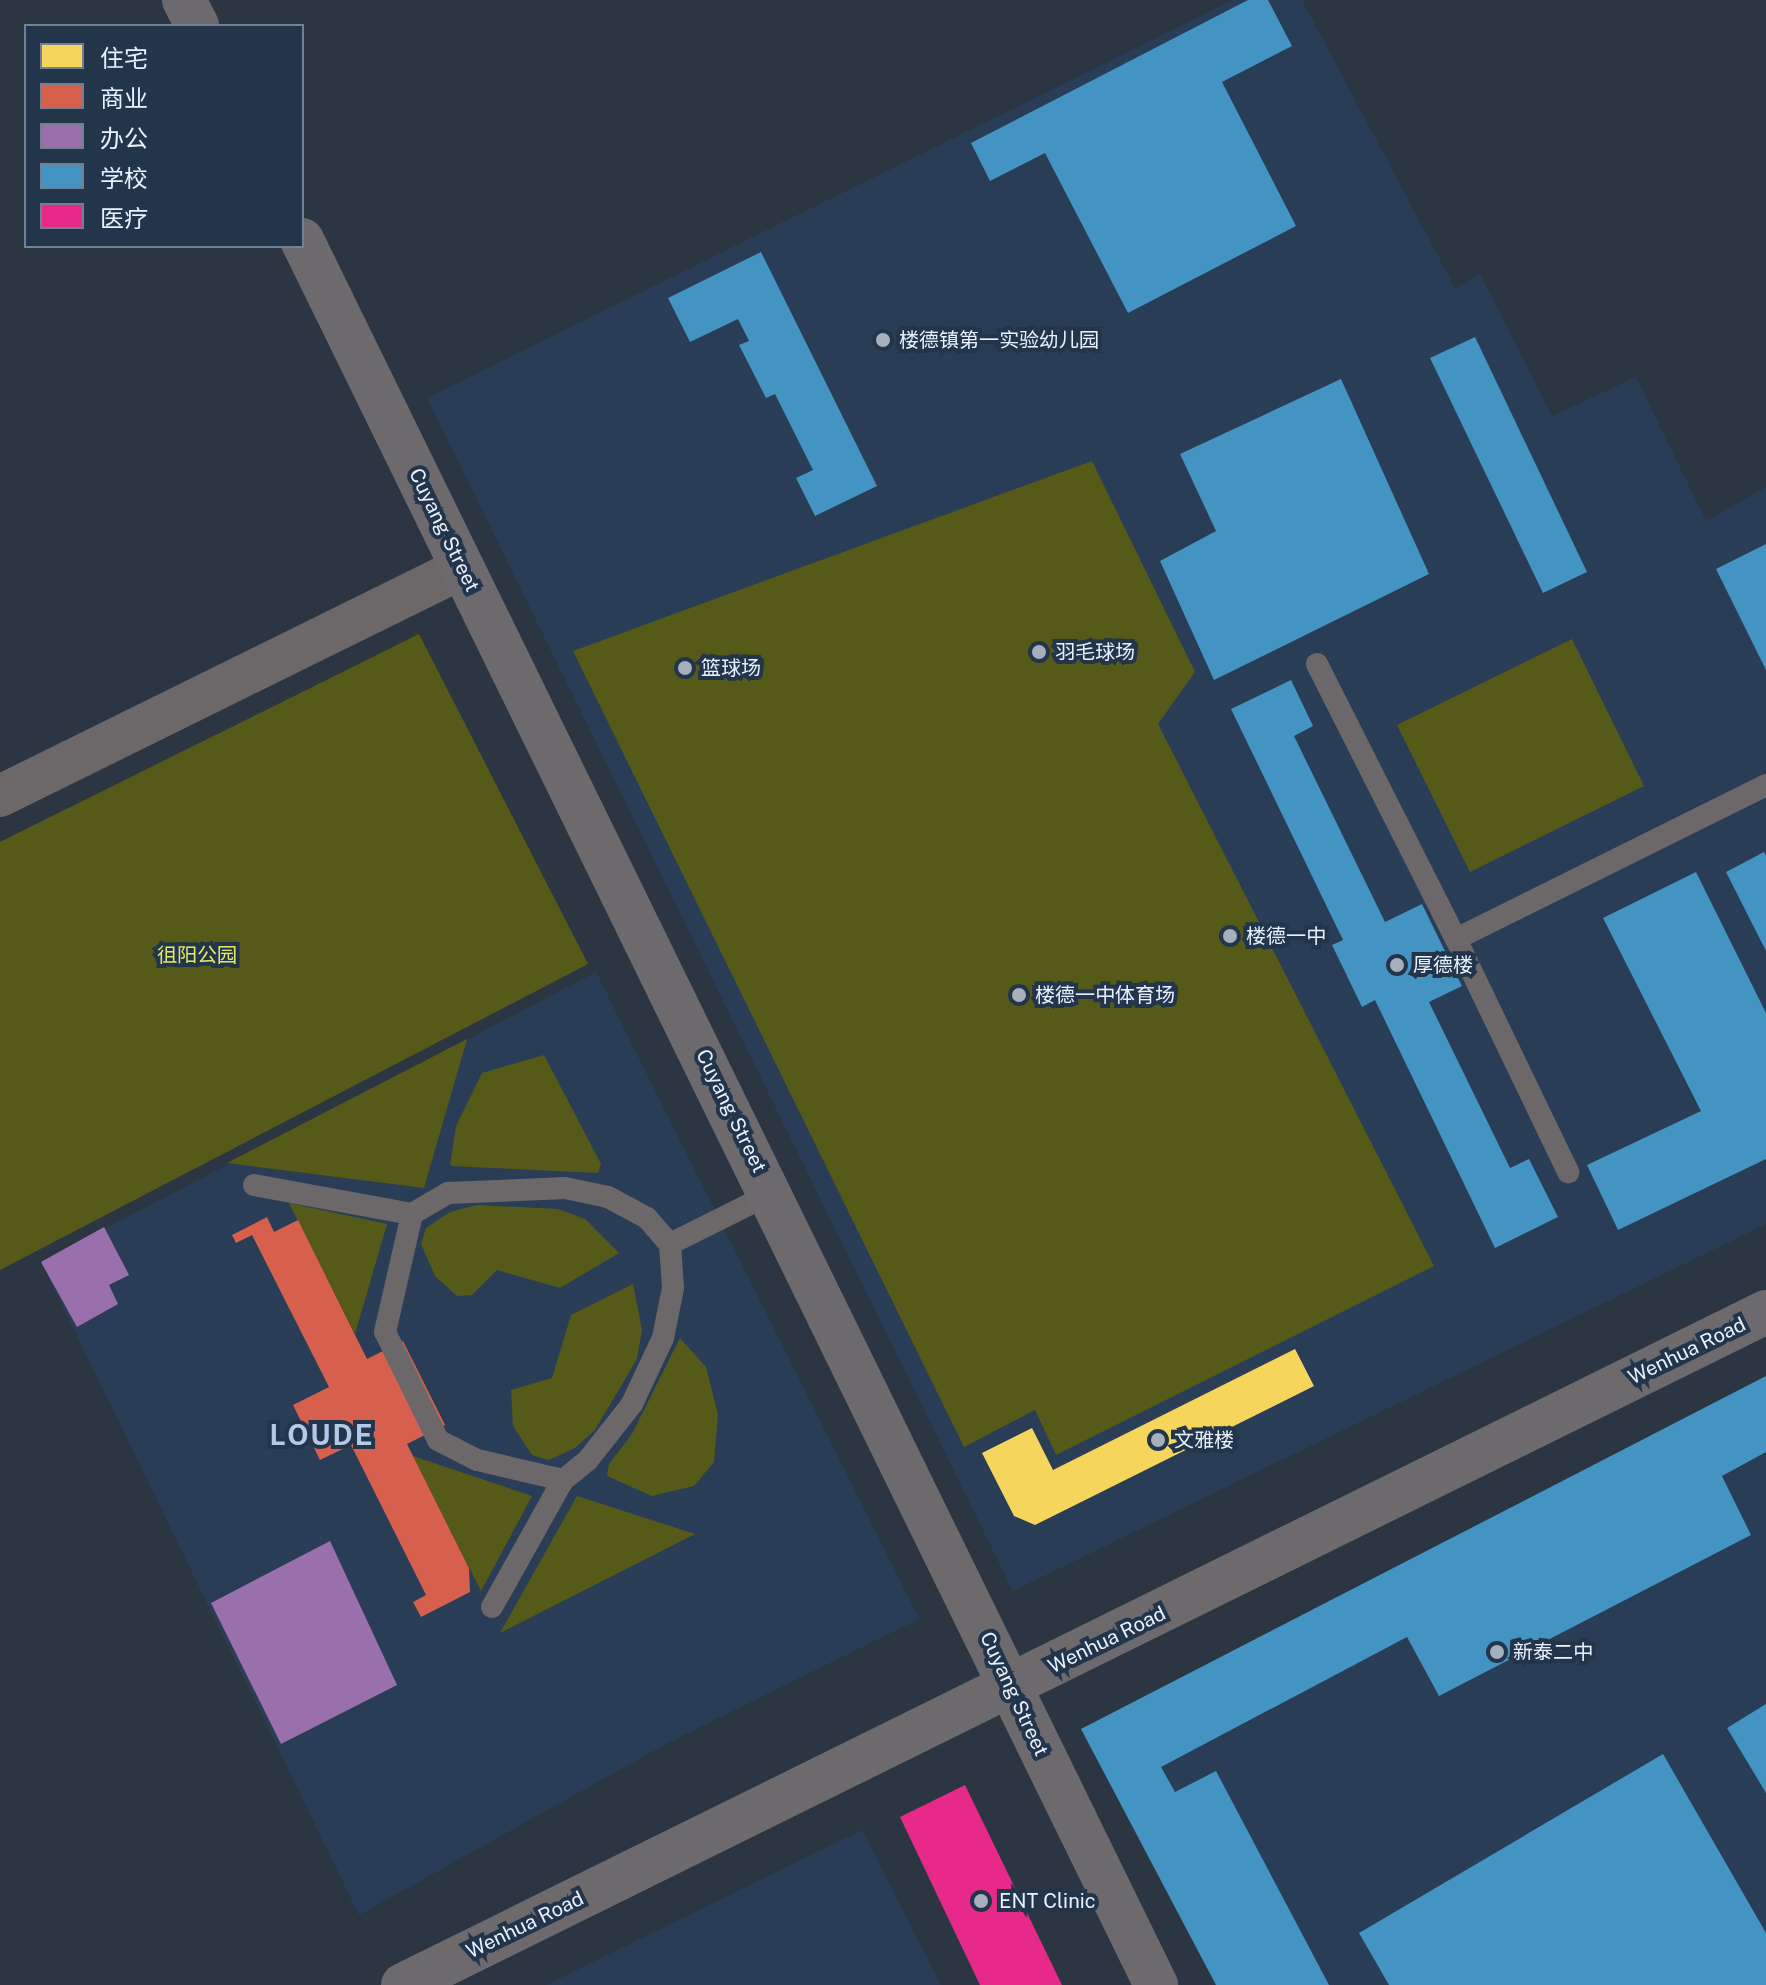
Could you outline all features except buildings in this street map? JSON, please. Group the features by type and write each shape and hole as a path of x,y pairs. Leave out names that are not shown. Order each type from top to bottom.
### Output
{"street":[{"path":"184,0 196,24"},
{"name":"Cuyang Street","path":"304,244 772,1193 1156,1985"},
{"path":"0,796 462,568"},
{"name":"Wenhua Road","path":"403,1985 1010,1688 1766,1312"}],"lane":[{"path":"1317,664 1456,939 1568,1172"},
{"path":"1456,939 1766,785"},
{"path":"254,1185 412,1214 448,1193 565,1188 608,1197 647,1218 670,1244 673,1288 663,1338 632,1404 563,1480 492,1607"},
{"path":"670,1244 772,1193"},
{"path":"412,1214 385,1332 438,1440 477,1460 563,1480"}],"shaded area":[{"name":"楼德一中","path":"1233,0 1302,0 1455,288 1480,274 1552,416 1636,377 1706,521 1766,487 1766,1224 1013,1591 427,398"},
{"path":"596,972 919,1619 668,1743 359,1915 41,1262"},
{"name":"新泰二中","path":"1766,1376 1766,1985 1216,1985 1081,1729"},
{"path":"862,1830 941,1985 546,1985"}],"green space":[{"name":"楼德一中体育场","path":"1092,461 1195,672 1158,724 1434,1266 1056,1455 1035,1410 964,1447 573,651"},
{"name":"徂阳公园","path":"419,634 588,964 0,1270 0,842"},
{"path":"1572,639 1644,786 1470,872 1397,725"},
{"path":"467,1039 424,1188 227,1163"},
{"path":"544,1055 601,1164 598,1173 450,1166 456,1126 482,1073"},
{"path":"289,1203 387,1224 355,1334"},
{"path":"477,1205 558,1209 585,1219 619,1253 560,1288 497,1270 472,1295 457,1296 435,1276 421,1244 426,1228 450,1212"},
{"path":"633,1284 642,1330 637,1359 595,1430 575,1448 549,1460 532,1455 513,1426 511,1390 552,1378 571,1315"},
{"path":"680,1338 706,1367 718,1415 714,1462 694,1486 652,1496 607,1476 609,1464 632,1434"},
{"path":"413,1456 532,1496 481,1591"},
{"path":"577,1496 695,1534 500,1633"}],"place":[{"name":"楼德镇第一实验幼儿园","path":"883,340"},
{"name":"羽毛球场","path":"1039,652"},
{"name":"篮球场","path":"685,668"},
{"name":"楼德一中","path":"1230,936"},
{"name":"厚德楼","path":"1397,965"},
{"name":"楼德一中体育场","path":"1019,995"},
{"name":"文雅楼","path":"1158,1440"},
{"name":"新泰二中","path":"1497,1652"},
{"name":"ENT Clinic","path":"981,1901"}],"district":[{"name":"LOUDE","path":"322,1435"}]}
